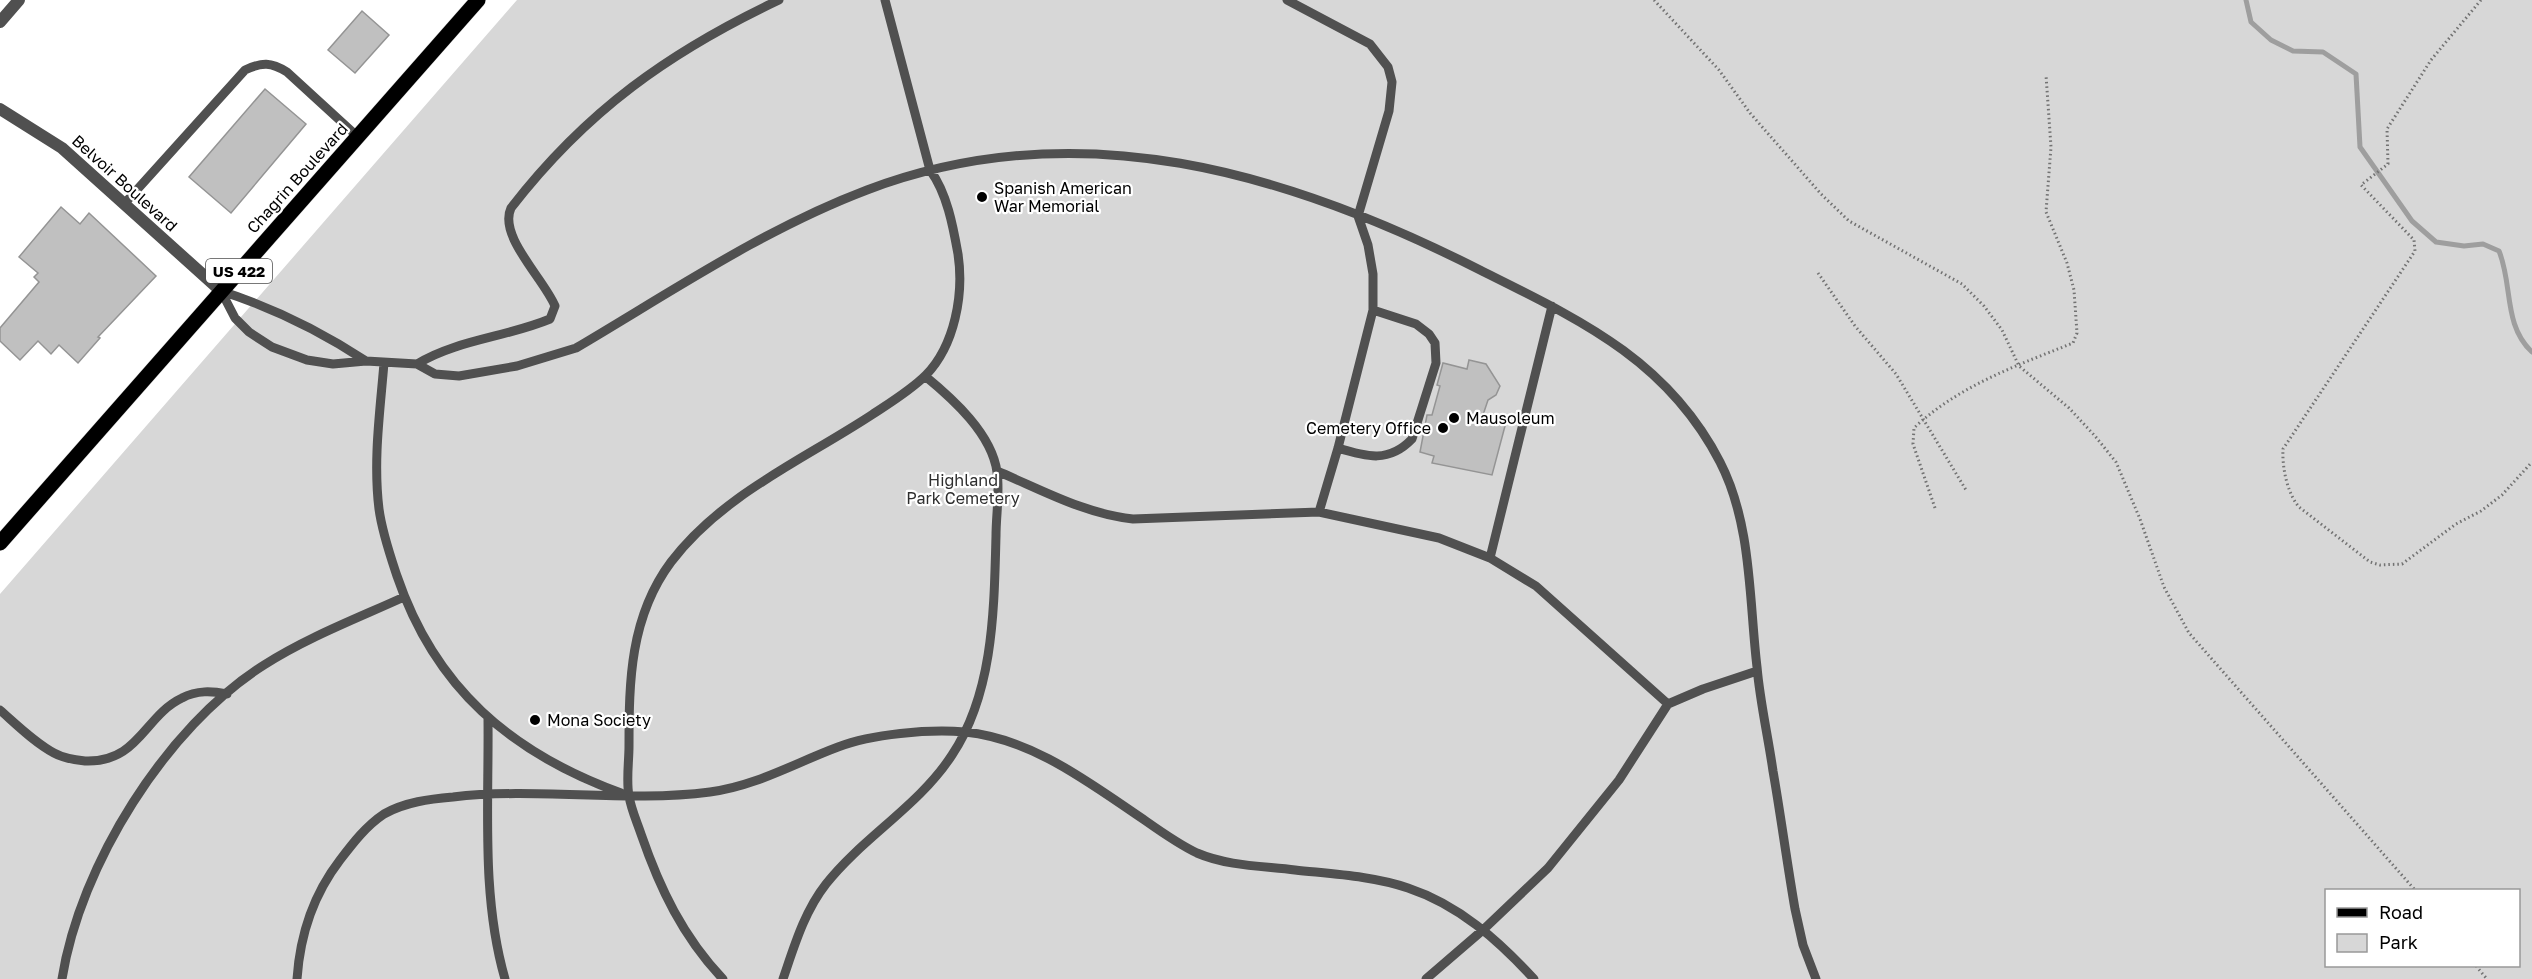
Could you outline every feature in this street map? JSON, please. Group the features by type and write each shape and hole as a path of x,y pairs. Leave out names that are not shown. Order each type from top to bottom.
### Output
{"main road":[{"name":"Chagrin Boulevard","path":"0,543 478,0"}],"street":[{"path":"0,22 19,0"},
{"name":"Belvoir Boulevard","path":"0,110 62,148 221,291"}],"lane":[{"path":"417,364 433,354 513,333 550,319 555,306 550,293 508,228 508,215 511,208 563,147 642,76 682,51 779,0"},
{"path":"723,979 686,933 664,896 629,796 628,700 634,643 648,599 684,546 730,503 859,423 925,376 937,360 952,325 961,274 943,194 930,170 885,0"},
{"path":"1287,0 1370,44 1381,55 1391,74 1389,111 1358,216 1368,245 1373,274 1373,310 1338,448 1319,512"},
{"path":"125,203 245,70 259,64 275,64 287,72 358,137"},
{"path":"221,291 242,325 280,351 307,360 333,364 366,361 417,364 435,374 459,376 517,366 576,348 774,232 867,190 930,170 1008,154 1033,153 1139,156 1268,183 1432,246 1552,306 1618,345 1652,373 1677,398 1720,462 1741,527 1749,576 1757,671 1794,909 1803,945 1816,979"},
{"path":"221,291 258,304 344,346 366,361"},
{"path":"1490,558 1552,306"},
{"path":"1338,448 1380,457 1404,447 1412,439 1436,363 1434,343 1425,330 1406,319 1373,310"},
{"path":"384,363 376,447 379,512 404,597 430,650 464,694 488,719 542,757 595,783 629,796"},
{"path":"783,979 798,934 825,885 938,774 953,754 975,708 985,670 994,591 997,471 986,442 948,396 925,376"},
{"path":"997,471 1060,499 1113,517 1133,519 1319,512 1439,538 1490,558 1536,585 1668,704"},
{"path":"62,979 72,933 91,879 121,823 162,763 195,724 227,694 264,665 404,597"},
{"path":"1426,979 1484,929 1548,868 1619,780 1668,704 1703,689 1757,671"},
{"path":"0,710 40,744 57,755 94,761 110,759 128,749 181,698 196,692 227,694"},
{"path":"488,719 492,914 498,953 506,979"},
{"path":"297,979 300,950 311,909 329,874 363,831 387,812 425,800 489,793 629,796 712,792 775,774 843,745 891,736 963,732 999,740 1049,759 1176,842 1198,853 1221,861 1322,873 1408,888 1446,905 1484,929 1534,979"}],"path":[{"path":"1654,0 1719,70 1750,112 1821,194 1849,222 1962,284 1984,306 2002,330 2019,366 2069,408 2116,462 2140,519 2170,602 2189,633 2413,889"},
{"path":"2481,0 2431,60 2387,129 2388,164 2361,185 2414,240 2415,251 2283,448 2283,464 2295,502 2312,519 2370,562 2380,565 2402,564 2456,524 2481,511 2502,495 2532,462"},
{"path":"1935,508 1913,444 1914,428 1924,418 1978,382 2073,343 2077,333 2074,290 2067,263 2046,212 2051,147 2046,75"},
{"path":"1818,273 1855,326 1896,374 1966,490"},
{"path":"2477,967 2487,979"}],"green space":[{"name":"Highland Park Cemetery","path":"517,0 2532,0 2532,979 0,979 0,594"}],"building":[{"path":"362,11 389,35 355,73 328,50"},
{"path":"265,89 306,124 231,213 189,177"},
{"path":"61,207 80,224 89,213 156,276 98,337 100,338 78,363 59,345 51,354 38,341 20,360 0,341 0,328 39,282 34,277 38,273 19,257"},
{"name":"Mausoleum","path":"1469,360 1486,364 1500,386 1496,395 1488,400 1481,421 1505,426 1492,475 1432,463 1434,456 1420,452 1427,415 1432,415 1440,386 1437,385 1443,363 1467,369"}],"waterway":[{"path":"2246,0 2251,22 2271,40 2293,51 2323,52 2356,74 2360,147 2412,221 2436,242 2464,246 2483,244 2499,251 2517,330 2532,352"}],"place":[{"name":"Spanish American War Memorial","path":"982,197"},
{"name":"Mausoleum","path":"1454,418"},
{"name":"Cemetery Office","path":"1443,428"},
{"name":"Mona Society","path":"535,720"}]}
